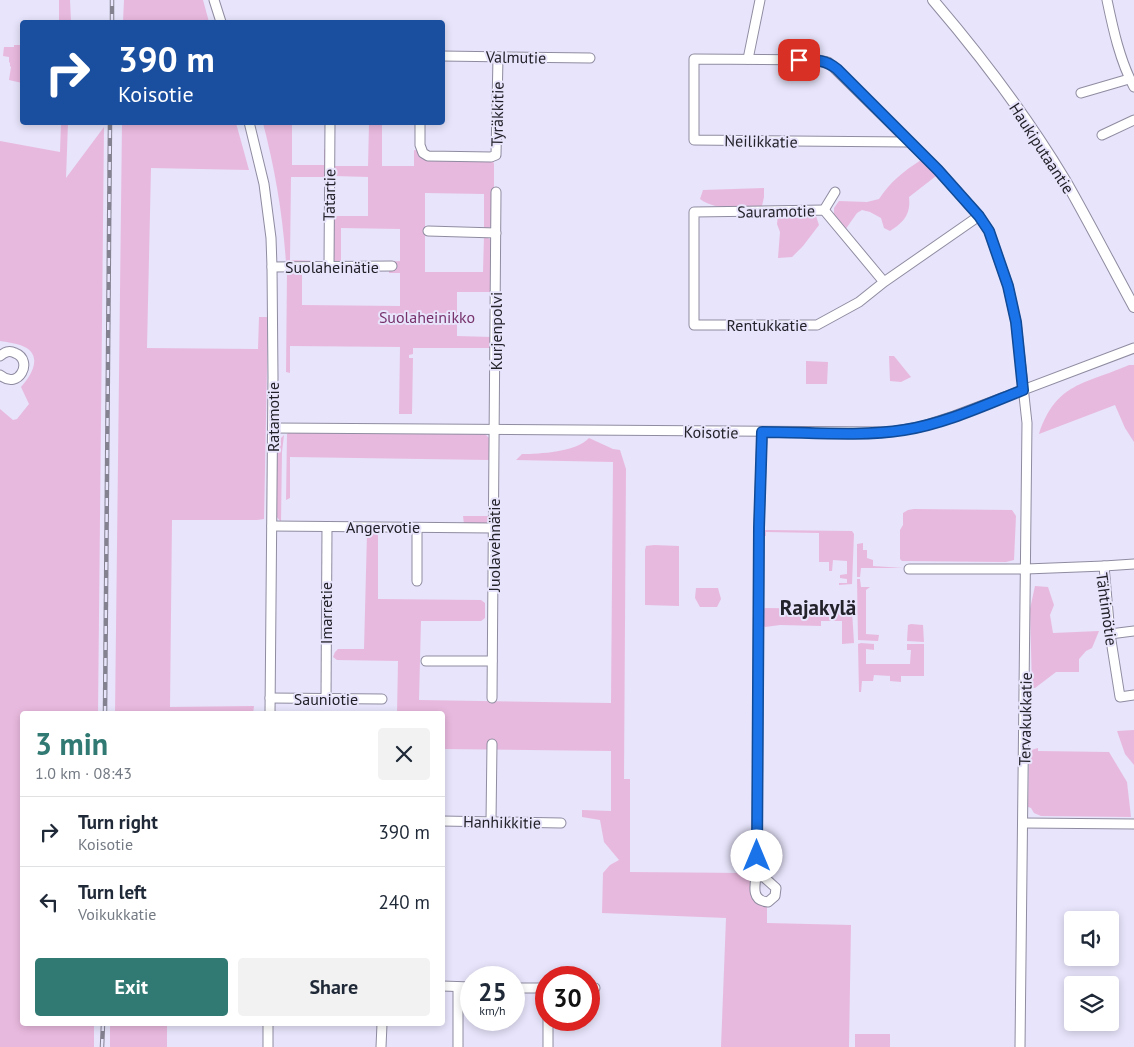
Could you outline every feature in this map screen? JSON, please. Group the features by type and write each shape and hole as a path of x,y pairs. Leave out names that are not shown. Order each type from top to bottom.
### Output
{"main road":[{"name":"Haukiputaantie","path":"933,0 965,37 1025,120 1064,180 1134,307"}],"street":[{"path":"214,0 220,20"},
{"path":"748,59 760,0"},
{"path":"1107,0 1112,27 1129,79 1134,87"},
{"name":"Valmutie","path":"445,56 590,58"},
{"name":"Tyräkkitie","path":"420,125 422,153 428,156 491,157 496,155 498,57"},
{"name":"Tervakukkatie","path":"694,59 819,60 828,62 938,170 979,216 989,231 1008,286 1016,322 1027,423 1020,1047"},
{"name":"Neilikkatie","path":"694,59 694,140 909,142"},
{"path":"1081,94 1129,79"},
{"path":"1102,135 1134,120"},
{"name":"Ratamotie","path":"250,125 264,184 271,238 273,428 270,711"},
{"name":"Tatartie","path":"329,267 330,125"},
{"name":"Kurjenpolvi","path":"495,430 496,192"},
{"path":"824,210 835,192"},
{"name":"Sauramotie","path":"694,212 824,210 884,282"},
{"name":"Rentukkatie","path":"694,212 694,325 818,325 859,302 884,282 979,216"},
{"path":"428,232 496,233"},
{"name":"Suolaheinätie","path":"272,267 392,266"},
{"name":"Koisotie","path":"273,428 877,433 920,427 954,416 1134,348"},
{"path":"0,356 7,352 15,352 21,357 24,364 23,372 17,378 10,380 0,375"},
{"name":"Juolavehnätie","path":"492,698 495,430"},
{"path":"757,871 759,534 762,432"},
{"name":"Angervotie","path":"272,526 493,528"},
{"name":"Imarretie","path":"326,699 327,527"},
{"path":"417,528 417,581"},
{"path":"1104,566 1134,564"},
{"name":"Tähtimötie","path":"909,569 1026,569 1104,566 1110,634 1120,697 1134,695"},
{"path":"1110,634 1134,631"},
{"path":"426,661 492,661"},
{"name":"Sauniotie","path":"270,698 382,699"},
{"path":"491,821 492,744"},
{"name":"Hanhikkitie","path":"445,821 561,823"},
{"path":"1024,823 1134,824"},
{"path":"445,986 458,987 458,1047"},
{"path":"268,1026 268,1047"},
{"path":"381,1047 382,1026"},
{"path":"548,1031 548,1047"}],"green space":[{"path":"59,0 70,0 71,20 59,20"},
{"path":"124,0 203,0 208,20 123,20"},
{"path":"14,45 20,45 20,83 9,80 11,67 9,57 3,56 4,47 14,47"},
{"path":"61,125 68,125 66,178 104,127 98,711 20,711 20,1026 94,1026 94,1047 0,1047 0,409 13,420 17,419 29,404 21,387 32,370 34,358 32,353 18,344 0,341 0,141 60,152"},
{"path":"122,125 237,125 249,170 151,168 147,348 258,349 259,317 268,317 264,519 172,520 170,707 254,706 253,711 115,711"},
{"path":"263,125 292,125 292,165 324,165 324,149 327,151 327,188 324,188 324,177 291,177 290,260 318,261 318,263 286,263 278,193"},
{"name":"Suolaheinikko","path":"369,125 382,125 382,166 414,166 414,150 493,161 494,164 494,223 487,230 484,230 484,194 425,193 425,272 483,272 484,236 493,241 493,292 457,292 457,336 492,337 492,348 413,348 413,354 409,355 409,358 413,358 412,414 399,414 400,347 290,346 290,373 286,372 287,271 300,270 302,272 302,305 400,306 400,273 389,273 389,265 386,262 400,261 400,229 341,228 341,264 333,260 332,214 334,213 335,216 368,216 368,177 335,176 335,166 368,166"},
{"path":"921,160 931,166 936,176 909,197 909,208 906,217 890,231 884,228 881,218 862,210 857,213 845,230 834,218 834,208 839,201 867,202 879,199 898,177"},
{"path":"764,188 762,206 722,207 714,206 700,199 703,190"},
{"path":"778,215 795,218 816,216 819,225 792,257 778,258 780,232 777,224"},
{"path":"889,356 894,356 911,377 901,382 890,381"},
{"path":"806,361 828,362 827,384 806,384"},
{"path":"1129,365 1134,365 1134,442 1125,428 1115,405 1039,434 1054,404 1064,394 1086,381"},
{"path":"289,432 485,434 490,439 490,520 483,525 464,524 463,516 488,516 489,460 290,457 290,498 286,500 287,434"},
{"path":"284,435 281,522 276,516 277,446 278,441"},
{"path":"589,438 613,449 620,450 626,469 624,779 630,779 630,872 747,873 760,904 767,906 767,923 851,925 849,1047 721,1047 726,918 602,913 603,873 610,865 619,860 604,842 600,820 582,817 582,810 611,811 611,751 445,749 445,711 397,711 398,661 337,660 333,657 338,649 364,649 367,533 378,533 378,599 481,600 485,603 485,618 481,621 421,621 419,700 611,703 613,462 516,460 522,454 548,453 583,443"},
{"path":"914,509 1012,510 1016,516 1014,560 1006,562 902,561 900,559 900,530 903,525 903,513"},
{"path":"765,530 852,531 854,534 852,584 839,585 839,583 847,583 847,579 840,578 840,575 847,574 847,561 833,560 832,571 829,571 829,562 819,562 819,533 766,532 766,536 764,536 763,532"},
{"path":"863,543 863,550 867,550 867,558 873,560 873,566 903,568 861,568 860,577 857,577 857,544"},
{"path":"646,546 679,546 679,606 645,605 645,550"},
{"path":"857,579 860,579 861,587 870,587 866,590 866,634 879,635 878,641 858,640"},
{"path":"1035,586 1048,587 1054,605 1050,615 1053,633 1099,631 1092,648 1086,651 1079,659 1079,672 1056,672 1035,688 1032,688 1030,609"},
{"path":"696,588 718,588 721,599 717,607 700,607 695,598"},
{"path":"765,608 850,609 852,611 854,643 842,644 842,621 821,621 821,626 780,625 765,627 763,625 763,610"},
{"path":"908,625 923,625 924,642 907,641"},
{"path":"858,644 874,644 874,650 866,649 866,664 910,664 911,650 907,650 907,644 924,644 924,676 901,676 901,682 890,681 890,676 874,675 873,681 862,681 861,692 859,692"},
{"path":"1134,730 1134,765 1125,754 1117,731"},
{"path":"1038,748 1038,751 1109,752 1127,782 1131,817 1041,816 1034,813 1028,807 1029,756 1031,750"},
{"path":"110,1026 167,1026 167,1047 110,1047"},
{"path":"855,1034 890,1034 890,1047 855,1047"}],"railway":[{"path":"112,0 112,20"},
{"path":"105,711 110,125"},
{"path":"102,1047 103,1026"}],"district":[{"name":"Rajakylä","path":"818,608"}],"route":[{"path":"757,856 759,528 762,432 877,433 904,430 954,416 1023,390 1016,322 1008,286 989,231 979,216 938,170 837,69 828,62 799,60"}]}
